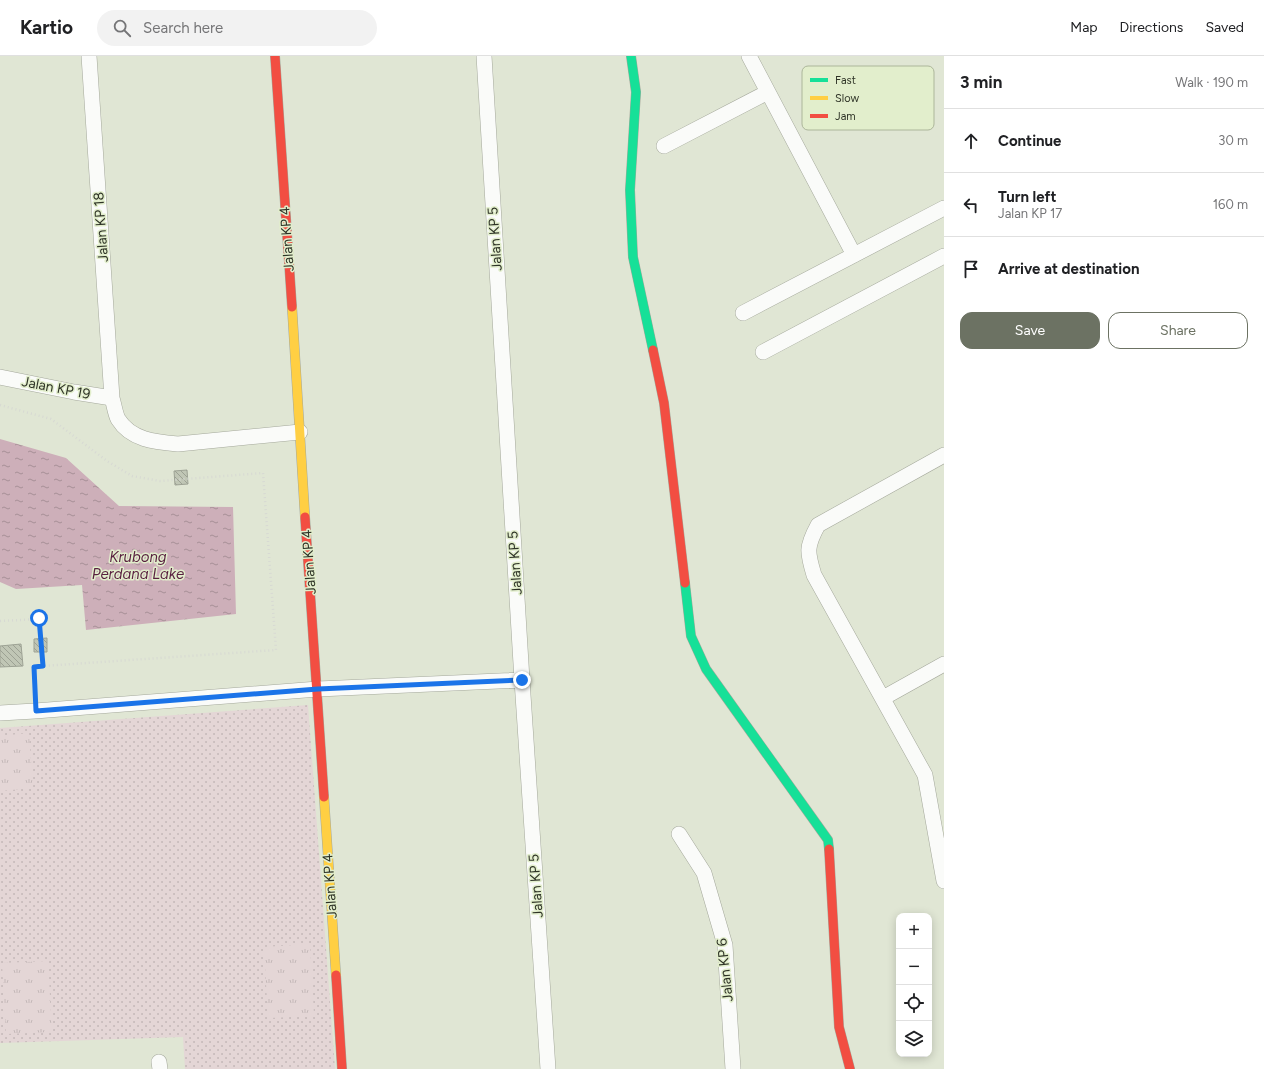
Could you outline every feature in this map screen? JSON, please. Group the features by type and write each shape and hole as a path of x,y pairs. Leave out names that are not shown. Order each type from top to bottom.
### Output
{"street":[{"name":"Jalan KP 18","path":"89,56 112,398 118,418 129,432 145,440 178,444 300,432"},
{"name":"Jalan KP 4","path":"275,56 342,1069"},
{"name":"Jalan KP 5","path":"484,56 522,680 548,1069"},
{"path":"631,56 636,92 630,190 633,257 664,403 692,636 706,669 828,840 839,1027 850,1069"},
{"path":"749,56 854,255"},
{"path":"664,146 768,92"},
{"path":"743,313 944,208"},
{"path":"763,352 944,256"},
{"name":"Jalan KP 19","path":"0,376 74,392 112,398"},
{"path":"944,455 818,525 809,541 808,557 814,575 925,775 942,861 944,881"},
{"path":"883,698 944,664"},
{"path":"0,713 318,689 522,680"},
{"name":"Jalan KP 6","path":"679,834 704,873 725,944 733,1069"}],"path":[{"path":"0,405 51,419 107,461 132,476 160,481 263,473 276,650 34,667 36,711"},
{"path":"0,621 39,618 43,666"}],"green space":[{"path":"308,705 335,1069 185,1069 183,1037 0,1043 0,728"},
{"path":"29,733 33,788 0,791 0,736"},
{"path":"310,944 314,1016 268,1018 264,947"},
{"path":"48,961 52,1032 6,1034 2,963"}],"water":[{"name":"Krubong Perdana Lake","path":"0,439 66,458 119,506 233,507 236,614 86,630 82,585 16,589 0,582"}],"building":[{"path":"187,470 188,484 175,485 174,471"},
{"path":"47,638 47,652 34,652 34,639"},
{"path":"21,644 23,666 0,667 0,646"}],"traffic: fast":[{"path":"631,56 636,92 630,190 633,257 653,350"},
{"path":"685,583 691,636 706,669 828,840 829,849"}],"traffic: slow":[{"path":"292,307 305,517"},
{"path":"324,797 336,975"}],"traffic: jam":[{"path":"275,56 292,307"},
{"path":"653,350 664,403 685,583"},
{"path":"305,517 324,797"},
{"path":"829,849 839,1027 850,1069"},
{"path":"336,975 342,1069"}],"route":[{"path":"39,618 43,666 34,667 36,711 318,689 522,680"}]}
